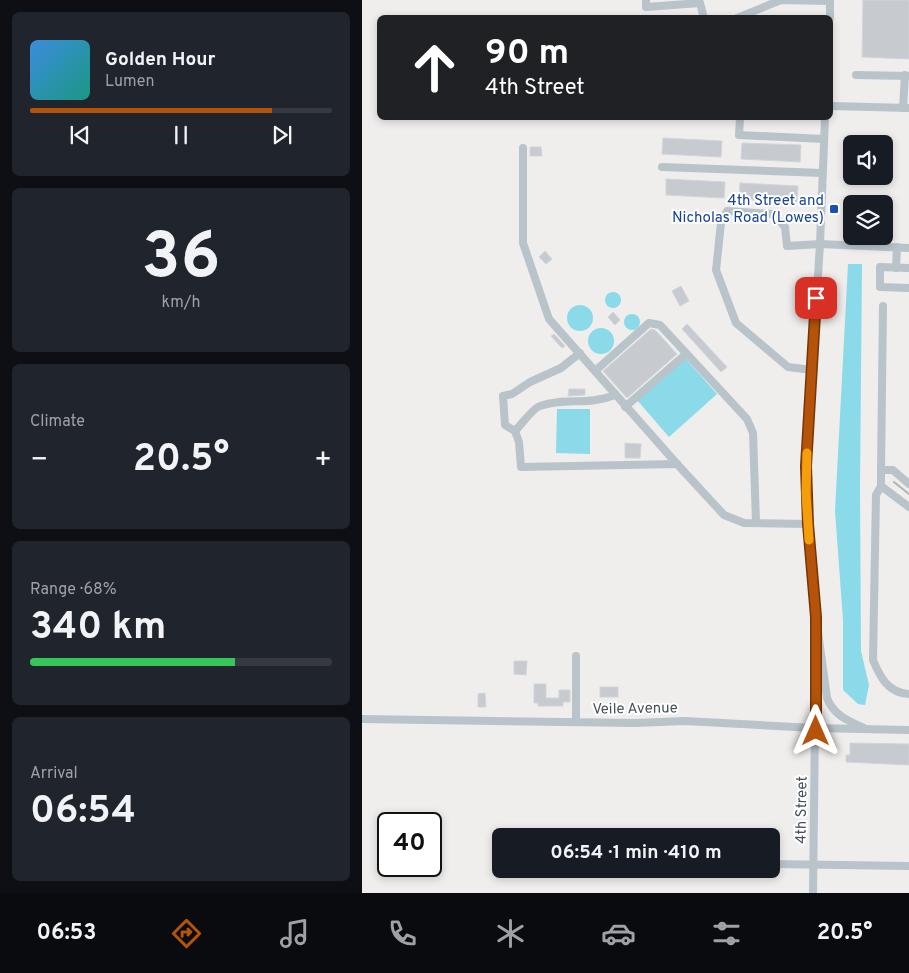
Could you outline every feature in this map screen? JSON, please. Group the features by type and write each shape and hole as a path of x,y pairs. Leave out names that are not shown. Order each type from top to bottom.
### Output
{"street":[{"path":"646,0 646,7 702,2 704,15"},
{"path":"744,15 781,0 830,0 830,15"},
{"path":"833,106 906,108 907,76 856,74"},
{"path":"740,120 739,135 824,139"},
{"path":"825,120 820,244 806,466 808,524 816,617 827,698 829,704 842,718 866,729"},
{"path":"523,148 523,243 549,318 615,395 724,515 744,523 808,524"},
{"path":"662,167 822,173"},
{"path":"812,370 788,367 736,323 716,270 721,222 727,212 773,214 785,227 787,246 820,244 908,248"},
{"path":"896,247 896,268"},
{"path":"908,268 880,267 880,288 908,288"},
{"path":"883,306 881,486 876,495 873,660 878,674 889,687 903,694 908,694"},
{"path":"595,370 649,324 660,325 747,419 753,432 756,522"},
{"path":"580,354 561,368 530,382 512,394 503,396 505,425 515,431 519,442 521,467 677,464"},
{"path":"626,406 686,354"},
{"path":"515,431 539,406 565,402 603,400 615,395"},
{"path":"881,470 893,470 908,484"},
{"path":"881,486 908,507"},
{"name":"4th Street","path":"814,893 816,617"},
{"path":"576,656 576,722"},
{"name":"Veile Avenue","path":"362,719 635,723 684,721 816,728 908,730"},
{"path":"780,864 908,866"}],"water":[{"path":"848,264 862,264 861,651 869,685 865,705 858,704 843,690 843,620 835,511"},
{"path":"613,292 619,294 621,300 619,306 613,308 607,306 605,300 607,294"},
{"path":"580,305 589,309 593,318 589,327 580,331 571,327 567,318 571,309"},
{"path":"629,314 635,314 640,319 638,328 629,330 624,325 624,319"},
{"path":"601,328 611,331 614,341 611,351 601,354 591,351 588,341 591,331"},
{"path":"685,358 717,394 669,437 637,400"},
{"path":"557,409 590,409 590,454 556,453"}],"building":[{"path":"863,0 909,0 909,59 862,57"},
{"path":"663,138 722,141 721,157 662,154"},
{"path":"742,143 801,145 800,162 741,159"},
{"path":"530,147 541,147 542,156 530,156"},
{"path":"666,179 725,182 724,198 666,195"},
{"path":"740,183 798,186 797,203 739,199"},
{"path":"545,251 552,259 546,264 539,257"},
{"path":"681,286 689,301 680,306 672,291"},
{"path":"613,312 620,320 615,325 608,317"},
{"path":"687,324 727,367 721,372 682,329"},
{"path":"651,329 655,330 677,354 627,398 603,371"},
{"path":"554,334 565,346 562,348 551,336"},
{"path":"569,389 585,389 585,395 568,396"},
{"path":"625,443 641,444 640,458 625,458"},
{"path":"514,661 527,661 526,675 514,674"},
{"path":"534,684 546,684 546,698 559,698 559,690 570,690 570,702 563,702 563,706 538,706 538,703 534,703"},
{"path":"600,687 618,687 618,697 600,697"},
{"path":"485,693 486,707 478,707 478,694"},
{"path":"850,743 909,744 909,765 846,762 846,755 850,755"}],"railway":[{"path":"894,482 909,494"}],"slow traffic":[{"path":"807,453 806,493 809,540"}],"place":[{"name":"4th Street and Nicholas Road (Lowes)","path":"834,209"}],"route":[{"path":"816,298 806,493 816,617 816,731"}]}
